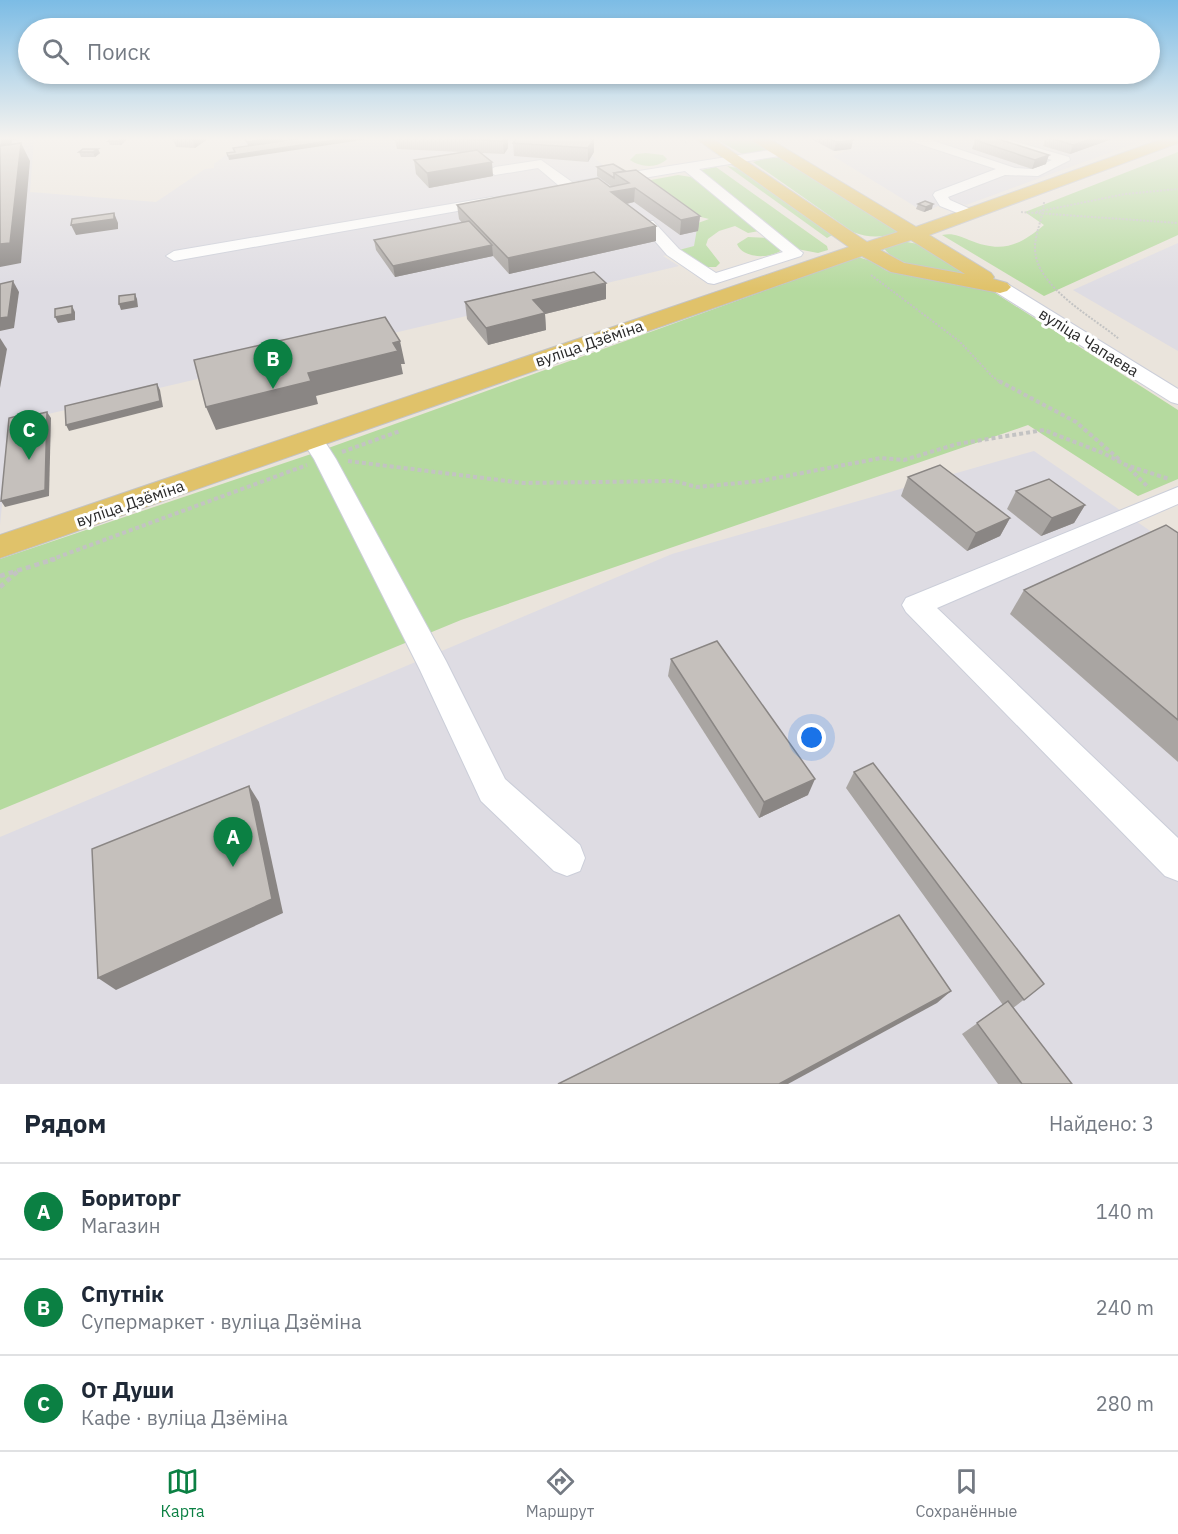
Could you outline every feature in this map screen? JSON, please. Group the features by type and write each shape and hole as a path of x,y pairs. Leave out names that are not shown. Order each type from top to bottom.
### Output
{"main road":[{"name":"вуліца Чапаева","path":"776,189 898,268 1000,287"},
{"name":"вуліца Чапаева","path":"842,189 1000,287"},
{"name":"вуліца Дзёміна","path":"0,547 318,449 733,293 1040,189"}],"street":[{"path":"546,191 560,189"},
{"path":"714,279 795,253 715,189"},
{"path":"957,189 940,195 945,203 970,214"},
{"path":"174,256 511,197"},
{"path":"648,225 673,252 733,293"},
{"name":"вуліца Чапаева","path":"1000,287 1178,398"},
{"path":"1154,383 1178,378"},
{"path":"318,449 435,670 493,790 567,858"},
{"path":"1164,493 916,605 1178,863"}],"path":[{"path":"1043,213 1125,194 1178,189"},
{"path":"1044,200 1035,252 1039,266 1048,280 1073,304 1119,340"},
{"path":"1019,212 1178,223"},
{"path":"870,274 959,341 992,376 1009,388 1076,422 1147,484 1164,493"},
{"path":"318,449 373,463 496,482 674,481 697,487 760,481 881,458 904,460 957,444 1044,430 1103,453 1126,465 1178,483"},
{"path":"0,587 18,571"}],"shaded area":[{"path":"0,189 30,189 30,192 156,202 176,189 636,189 698,231 694,246 663,256 679,266 10,423 0,525"},
{"path":"886,189 1011,189 966,205 952,200 924,212"},
{"path":"1178,243 1178,351 1073,290"},
{"path":"1034,451 1178,550 1178,1084 0,1084 0,837 672,554"}],"green space":[{"path":"656,189 707,189 752,222 759,231 748,233 735,226 719,231 708,239 706,245 720,263 716,267 703,267 679,250 694,246 698,223 709,219 697,216"},
{"path":"720,189 746,189 827,246 828,250 818,253 797,249"},
{"path":"758,189 767,189 834,234 827,238"},
{"path":"791,189 833,189 895,228 897,232 875,236 853,232"},
{"path":"1085,189 1178,189 1178,235 1044,296 942,235 956,235 991,246 1009,246 1026,238 1044,225 1025,212"},
{"path":"748,237 770,238 782,250 764,256 745,253 737,244"},
{"path":"907,242 918,244 966,273 922,268 899,260 884,248"},
{"path":"858,257 871,261 887,271 992,291 1178,410 1178,479 1138,496 1028,425 461,620 0,810 0,559 320,451"}],"building":[{"path":"0,189 16,189 10,243 0,244"},
{"path":"543,189 631,189 611,192 656,226 508,258 457,205"},
{"path":"636,189 662,189 700,216 681,220"},
{"path":"925,201 933,204 926,207 918,204"},
{"path":"114,213 114,219 71,225 72,219"},
{"path":"469,221 492,245 393,266 374,240"},
{"path":"594,272 606,283 533,300 545,313 486,328 465,302"},
{"path":"13,281 8,317 0,318 0,284"},
{"path":"135,294 135,301 119,304 119,296"},
{"path":"72,306 72,314 55,317 55,309"},
{"path":"385,317 400,341 393,343 398,351 308,373 311,381 206,407 194,360"},
{"path":"157,384 160,401 66,425 65,406"},
{"path":"47,412 45,490 1,501 9,418"},
{"path":"940,465 1010,518 976,533 908,477"},
{"path":"1049,479 1085,505 1052,518 1016,491"},
{"path":"1166,525 1178,533 1178,720 1024,590"},
{"path":"717,641 815,779 764,802 671,659"},
{"path":"873,763 1044,984 1024,1000 854,772"},
{"path":"249,786 272,899 98,978 92,849"},
{"path":"899,915 951,991 779,1084 558,1084"},
{"path":"1008,1001 1072,1084 1022,1084 977,1023"}],"place":[{"name":"Спутнік","path":"273,389"},
{"name":"От Души","path":"29,460"},
{"name":"Бориторг","path":"233,867"}]}
